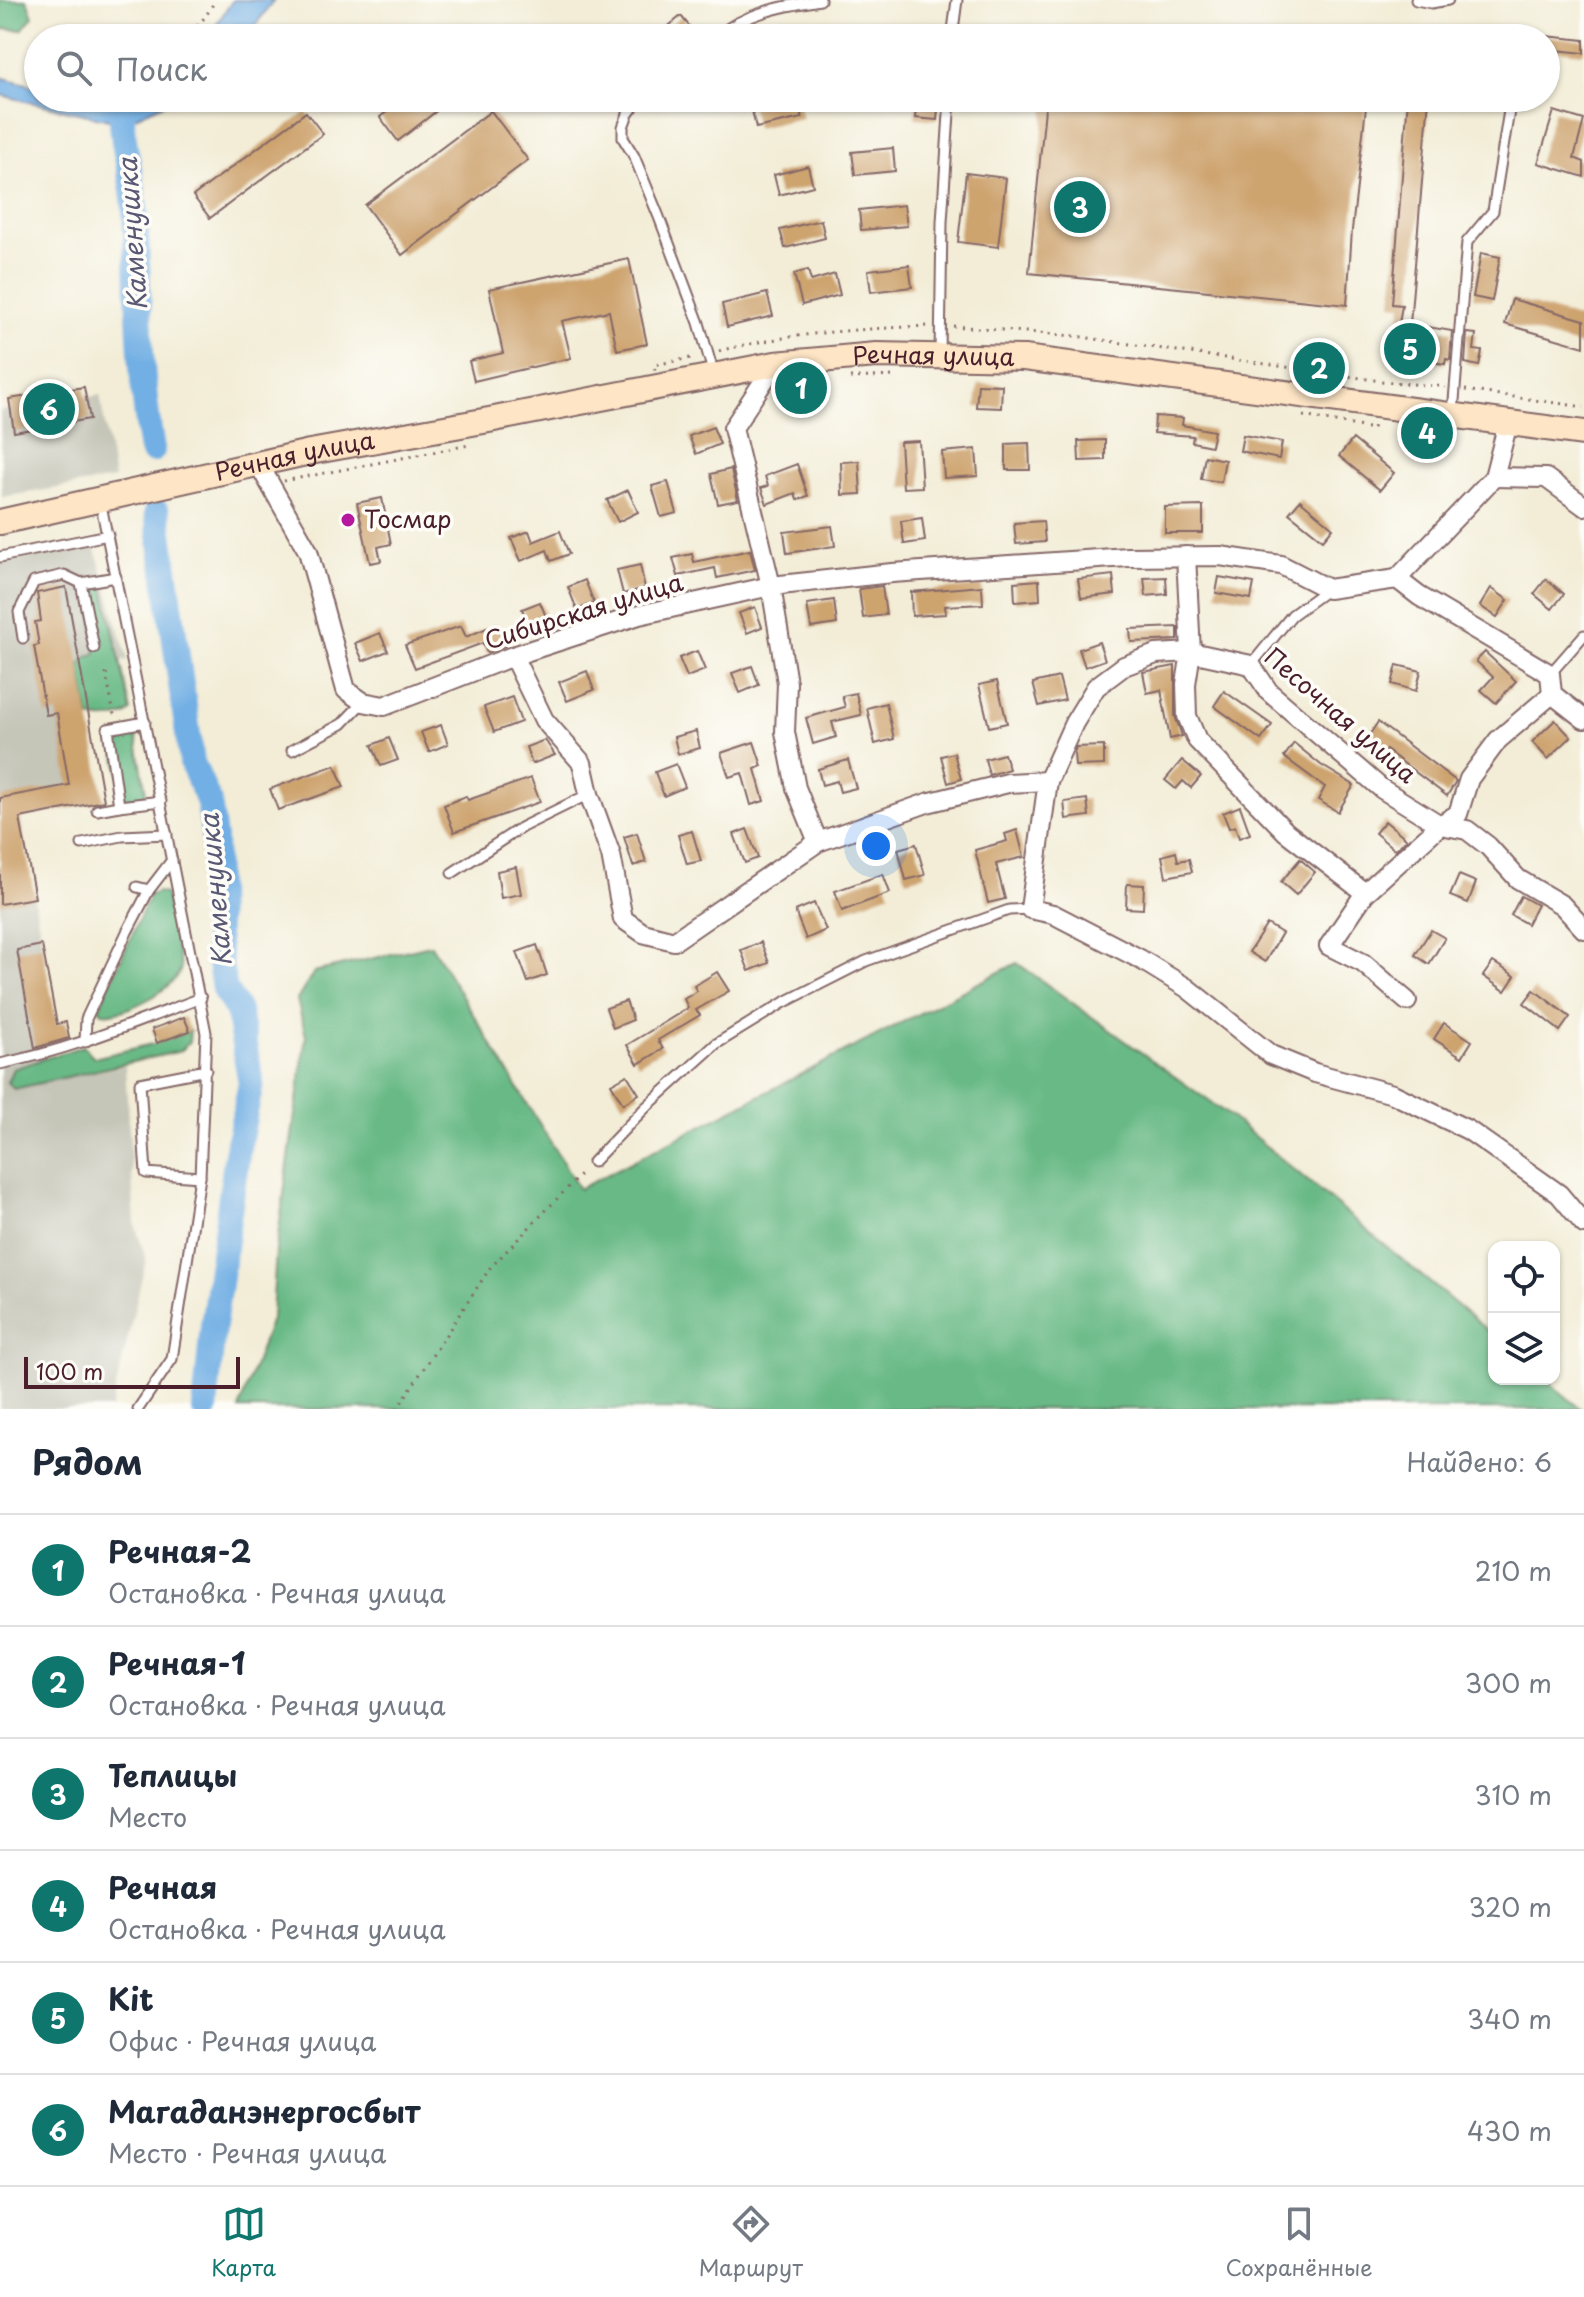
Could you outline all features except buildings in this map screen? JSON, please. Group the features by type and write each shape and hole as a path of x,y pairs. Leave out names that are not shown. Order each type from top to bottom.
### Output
{"main road":[{"name":"Речная улица","path":"106,499 192,479 264,473 714,375 775,364 851,356 940,355 1055,362 1584,433"},
{"path":"0,522 106,499"}],"street":[{"path":"775,364 733,428 771,586 787,683 785,732 796,788 818,842"},
{"path":"1328,589 1397,579 1494,477 1508,423"},
{"path":"264,473 308,551 346,690 363,702"},
{"path":"1494,477 1546,478 1584,506"},
{"path":"1186,556 1191,652 1186,684 1187,716 1197,740 1286,832 1365,893"},
{"name":"Сибирская улица","path":"363,702 384,706 513,656 639,615 771,586 1128,557 1220,556 1281,565 1328,589"},
{"path":"1397,579 1419,596 1550,674 1552,694 1584,719"},
{"name":"Песочная улица","path":"1030,909 1048,781 1074,723 1096,687 1124,666 1156,654 1191,652 1251,665 1269,692 1382,789 1440,825 1467,830 1488,846 1518,879 1562,905 1584,929"},
{"path":"513,656 544,720 582,763 589,794 611,855 623,919 643,933 667,941 681,938 746,889 818,842 927,803 1008,783 1048,781"},
{"path":"1407,1001 1363,963 1329,946 1365,893 1440,825 1458,814 1469,779 1498,740 1552,694"},
{"path":"1030,909 1053,914 1140,959 1187,988 1271,1055 1315,1073 1393,1094 1468,1130 1559,1194 1584,1224"}],"lane":[{"path":"732,24 820,0"},
{"path":"954,24 957,0"},
{"path":"1416,0 1431,3 1450,1"},
{"path":"630,112 623,127 623,138 634,156 669,241 714,375"},
{"path":"940,355 942,222 949,112"},
{"path":"1453,416 1467,242 1493,211 1509,112"},
{"path":"106,499 108,535 206,1033 200,1177 172,1359 138,1409"},
{"path":"0,557 108,535"},
{"path":"23,638 19,612 34,582 64,575 81,583 116,577"},
{"path":"81,583 94,648"},
{"path":"1251,665 1292,615 1328,589"},
{"path":"1550,674 1584,635"},
{"path":"292,750 342,724 363,702"},
{"path":"119,806 108,729 145,722"},
{"path":"452,873 522,827 589,794"},
{"path":"97,810 161,801"},
{"path":"82,844 122,836 167,834"},
{"path":"85,1042 86,1019 149,890 172,860"},
{"path":"137,887 149,890"},
{"path":"593,1162 645,1108 716,1044 783,1003 866,961 1009,910 1030,909"},
{"path":"0,1064 85,1042 201,998"},
{"path":"200,1177 146,1173 140,1083 206,1070"}],"path":[{"path":"201,24 215,0"},
{"path":"846,378 905,376"},
{"path":"1295,415 1373,429"},
{"path":"264,473 481,442"},
{"path":"106,673 116,727"},
{"path":"397,1409 490,1268 593,1162"}],"shaded area":[{"path":"100,395 114,479 2,497 0,411"},
{"path":"94,544 128,660 80,668 104,802 20,818 56,1023 66,1022 69,1043 43,1048 50,1081 125,1066 135,1223 146,1260 111,1409 0,1409 0,563"}],"green space":[{"path":"0,0 27,0 33,16 22,30 0,29"},
{"path":"104,588 131,711 105,719 89,717 80,667 84,659 96,653 90,596 97,589"},
{"path":"131,731 136,735 146,793 142,799 124,799 112,734"},
{"path":"157,892 165,894 181,968 170,984 148,1000 123,1010 103,1013 99,1008 150,895"},
{"path":"431,945 579,1189 1017,963 1231,1117 1488,1331 1488,1385 1552,1385 1581,1409 239,1409 272,1316 276,1250 306,1036 297,1000 314,972"},
{"path":"190,1031 189,1042 181,1051 14,1089 7,1082 13,1069 83,1046 98,1057 157,1043"}],"water":[{"path":"233,0 274,0 256,24 217,24"},
{"path":"0,77 24,83 24,101 0,95"},
{"path":"74,112 146,112 122,123"}],"waterway":[{"name":"Каменушка","path":"122,113 134,198 142,360 152,450"},
{"name":"Каменушка","path":"157,512 192,763 209,802 214,838 216,936 224,989 238,1011 251,1083 238,1147 213,1326 205,1409"}],"place":[{"name":"Теплицы","path":"1080,207"},
{"name":"Kit","path":"1410,349"},
{"name":"Речная-1","path":"1319,368"},
{"name":"Речная-2","path":"801,388"},
{"name":"Магаданэнергосбыт","path":"49,409"},
{"name":"Речная","path":"1427,433"},
{"name":"Тосмар","path":"348,520"}]}
